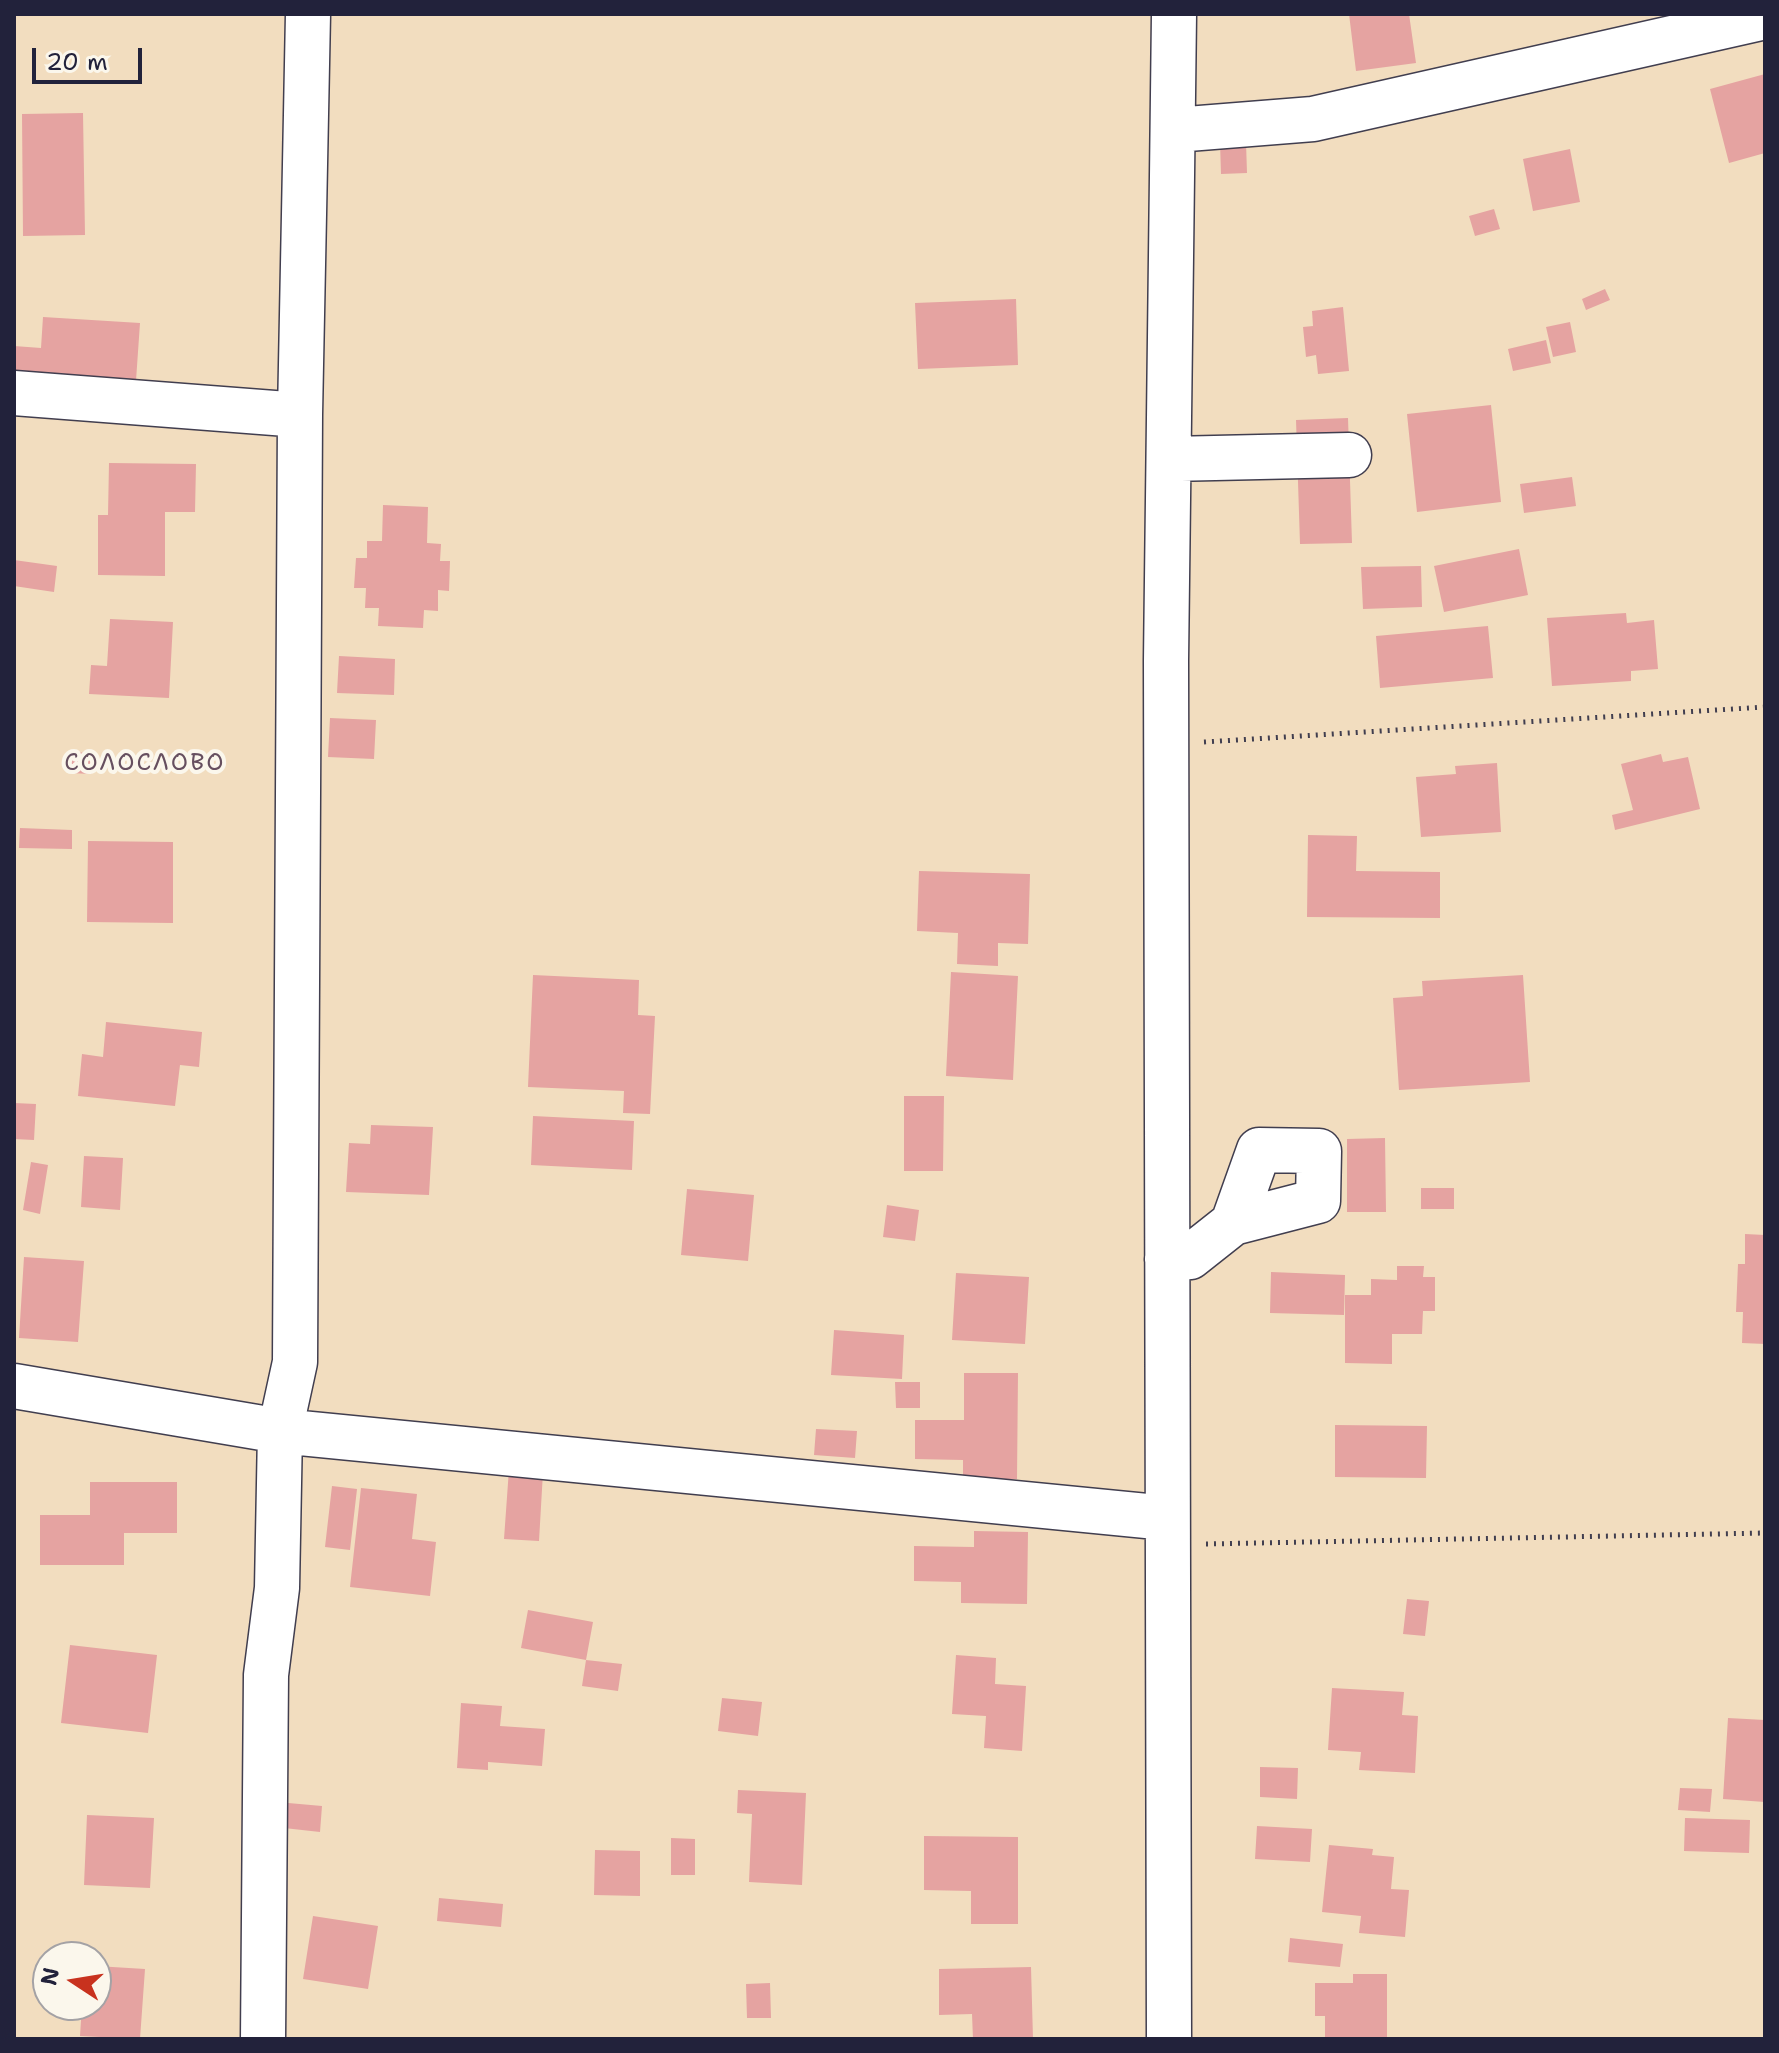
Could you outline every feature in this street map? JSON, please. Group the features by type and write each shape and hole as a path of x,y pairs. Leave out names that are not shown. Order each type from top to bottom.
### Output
{"street":[{"path":"263,2039 266,1675 277,1588 280,1431 295,1362 300,415 308,14"},
{"path":"1169,2039 1167,744 1174,14"},
{"path":"1175,130 1313,119 1765,17"},
{"path":"14,393 300,415"},
{"path":"1170,459 1349,455"},
{"path":"1167,1259 1190,1257 1233,1223"},
{"path":"14,1386 280,1431 1167,1532"}],"path":[{"path":"1167,744 1765,707"},
{"path":"1167,1532 1765,1533"}],"building":[{"path":"1349,14 1409,14 1416,63 1356,71"},
{"path":"1765,74 1765,153 1729,163 1710,89"},
{"path":"83,113 85,235 23,236 22,114"},
{"path":"1220,142 1246,142 1247,173 1221,174"},
{"path":"1570,149 1580,202 1533,211 1523,159"},
{"path":"1494,209 1500,229 1475,236 1469,216"},
{"path":"1605,289 1610,300 1586,310 1582,299"},
{"path":"1016,299 1018,365 918,369 915,303"},
{"path":"1343,307 1349,371 1318,374 1316,355 1306,357 1303,327 1313,326 1312,311"},
{"path":"43,317 140,323 135,395 14,388 14,346 41,348"},
{"path":"1570,322 1576,352 1553,357 1546,327"},
{"path":"1546,340 1551,363 1513,371 1508,349"},
{"path":"1491,405 1501,502 1417,512 1407,414"},
{"path":"1348,418 1352,543 1300,544 1296,420"},
{"path":"109,463 196,464 195,512 165,512 165,576 98,575 98,515 108,515"},
{"path":"1572,477 1576,506 1524,513 1520,484"},
{"path":"383,505 428,507 427,543 441,544 440,561 450,561 449,591 438,590 438,611 424,610 423,628 378,626 379,608 365,608 366,588 354,588 356,558 367,558 367,541 382,541"},
{"path":"1519,549 1528,595 1444,612 1434,566"},
{"path":"14,560 57,566 54,592 14,586"},
{"path":"1421,566 1422,607 1363,609 1361,567"},
{"path":"1626,613 1627,623 1654,620 1658,669 1631,671 1631,681 1552,686 1547,618"},
{"path":"110,619 173,622 169,698 89,694 91,665 107,666"},
{"path":"1488,626 1493,678 1380,688 1376,636"},
{"path":"339,656 395,659 394,695 337,693"},
{"path":"330,718 376,720 374,759 328,757"},
{"path":"70,752 93,753 92,774 69,773"},
{"path":"1661,754 1663,762 1688,757 1700,809 1615,830 1612,815 1633,810 1621,764"},
{"path":"1497,763 1501,832 1421,837 1416,777 1456,774 1455,766"},
{"path":"20,828 72,830 72,849 19,848"},
{"path":"1308,835 1357,836 1356,871 1440,872 1440,918 1307,917"},
{"path":"88,841 173,842 173,923 87,922"},
{"path":"919,871 1030,874 1028,944 998,943 998,966 957,964 958,933 917,931"},
{"path":"951,972 1018,976 1013,1080 946,1076"},
{"path":"533,975 639,980 638,1015 655,1016 650,1114 623,1113 624,1091 528,1087"},
{"path":"1523,975 1530,1082 1399,1090 1393,998 1423,996 1422,981"},
{"path":"106,1022 202,1032 199,1067 180,1065 175,1106 78,1096 82,1054 103,1057"},
{"path":"904,1096 944,1096 943,1171 904,1171"},
{"path":"14,1103 36,1104 34,1140 14,1139"},
{"path":"533,1116 634,1121 632,1170 531,1165"},
{"path":"371,1125 433,1127 429,1195 346,1192 349,1143 370,1144"},
{"path":"1385,1138 1386,1212 1347,1212 1347,1139"},
{"path":"84,1156 123,1158 120,1210 81,1207"},
{"path":"31,1162 48,1165 40,1214 23,1210"},
{"path":"1421,1188 1454,1188 1454,1209 1421,1209"},
{"path":"687,1189 754,1195 748,1261 681,1255"},
{"path":"887,1205 919,1210 915,1241 883,1237"},
{"path":"1745,1234 1765,1235 1765,1344 1742,1343 1743,1312 1736,1312 1738,1264 1745,1264"},
{"path":"24,1257 84,1261 78,1342 19,1338"},
{"path":"1397,1266 1424,1266 1423,1277 1435,1277 1435,1311 1423,1311 1422,1334 1392,1334 1392,1364 1345,1363 1345,1295 1371,1295 1371,1279 1397,1280"},
{"path":"1271,1272 1345,1275 1344,1315 1270,1313"},
{"path":"956,1273 1029,1277 1025,1344 952,1340"},
{"path":"834,1330 904,1335 902,1379 831,1375"},
{"path":"964,1373 1018,1373 1017,1479 963,1479 963,1460 915,1459 915,1420 964,1420"},
{"path":"895,1382 920,1382 920,1408 896,1408"},
{"path":"1335,1425 1427,1426 1426,1478 1335,1477"},
{"path":"816,1429 857,1431 855,1458 814,1455"},
{"path":"509,1469 543,1472 539,1541 504,1539"},
{"path":"90,1482 177,1482 177,1533 124,1533 124,1565 40,1565 40,1515 90,1515"},
{"path":"332,1486 357,1489 350,1550 325,1547"},
{"path":"361,1488 417,1494 412,1539 436,1542 430,1596 350,1587"},
{"path":"974,1531 1028,1532 1027,1604 961,1603 961,1582 914,1581 914,1546 974,1547"},
{"path":"1407,1599 1429,1601 1425,1636 1403,1634"},
{"path":"528,1610 593,1622 586,1660 521,1648"},
{"path":"70,1645 157,1655 148,1733 61,1723"},
{"path":"956,1655 996,1658 995,1684 1026,1686 1022,1751 984,1748 986,1716 952,1714"},
{"path":"586,1660 622,1664 618,1691 582,1686"},
{"path":"1332,1688 1404,1692 1402,1715 1418,1716 1415,1773 1359,1770 1361,1752 1328,1750"},
{"path":"722,1698 762,1702 758,1736 718,1731"},
{"path":"461,1703 502,1706 500,1726 545,1729 542,1766 488,1762 488,1770 457,1768"},
{"path":"1728,1718 1765,1720 1765,1802 1723,1799"},
{"path":"1260,1767 1298,1768 1297,1799 1260,1797"},
{"path":"1680,1788 1712,1789 1710,1812 1678,1810"},
{"path":"738,1790 806,1793 802,1885 749,1882 752,1814 737,1813"},
{"path":"277,1802 322,1806 320,1832 275,1827"},
{"path":"87,1815 154,1818 150,1888 84,1885"},
{"path":"1685,1818 1750,1820 1749,1853 1684,1851"},
{"path":"1257,1826 1312,1829 1310,1862 1255,1859"},
{"path":"924,1836 1018,1837 1018,1924 971,1924 971,1891 924,1890"},
{"path":"671,1838 695,1839 695,1875 671,1875"},
{"path":"1329,1845 1373,1849 1372,1855 1394,1857 1391,1889 1409,1890 1405,1937 1359,1933 1361,1916 1322,1912"},
{"path":"595,1850 640,1851 640,1896 594,1895"},
{"path":"439,1898 503,1904 501,1927 437,1921"},
{"path":"313,1916 378,1926 368,1989 303,1979"},
{"path":"1290,1938 1343,1944 1340,1967 1288,1962"},
{"path":"112,1967 145,1969 140,2039 80,2036 81,2021 112,2021"},
{"path":"1031,1967 1033,2039 973,2039 972,2014 939,2015 939,1969"},
{"path":"1353,1974 1387,1974 1387,2039 1325,2039 1325,2016 1315,2016 1315,1983 1353,1983"},
{"path":"770,1983 771,2018 747,2018 746,1984"}],"district":[{"name":"СОЛОСЛОВО","path":"145,764"}]}
